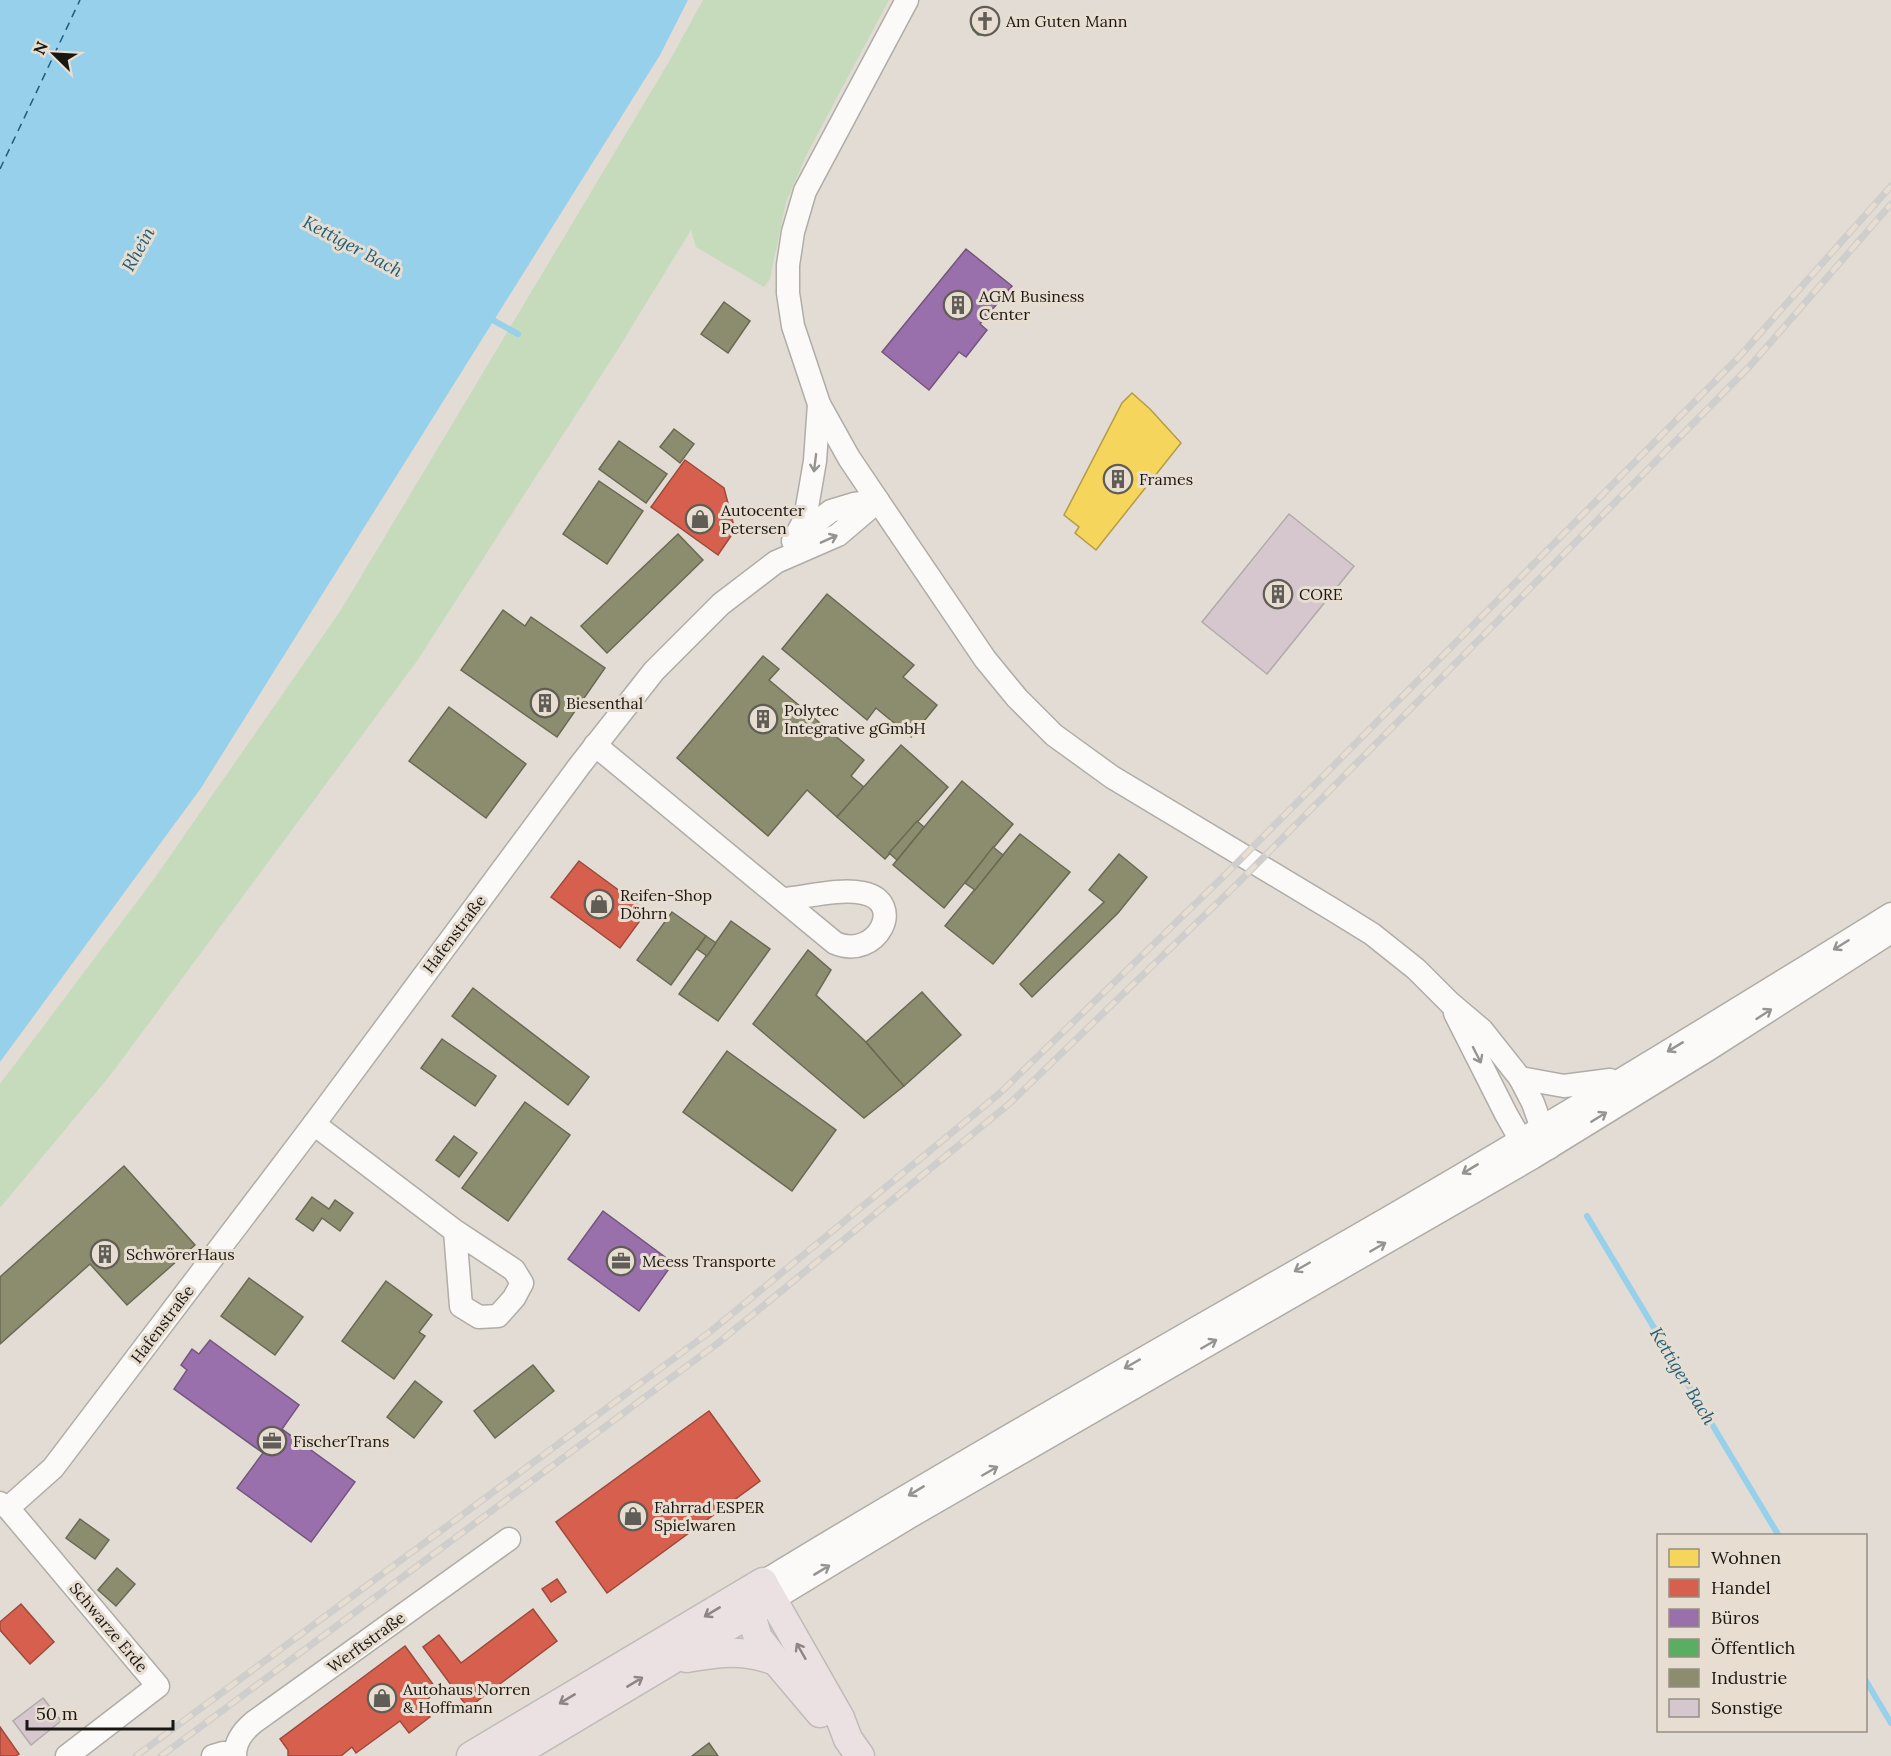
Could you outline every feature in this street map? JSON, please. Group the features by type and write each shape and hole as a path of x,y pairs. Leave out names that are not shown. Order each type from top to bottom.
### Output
{"main road":[{"path":"512,1756 670,1661 762,1597"},
{"path":"762,1597 755,1632 776,1661 830,1725 854,1748"},
{"path":"762,1597 840,1718 854,1748"},
{"path":"471,1756 762,1597"},
{"path":"670,1661 732,1651 755,1654 776,1661"}],"street":[{"path":"908,0 805,191 793,232 788,265 788,293 793,326 819,404 849,458 985,659 1017,698 1054,735 1112,777 1372,934 1416,969 1450,1003 1482,1030 1520,1078 1542,1126"},
{"name":"Hafenstraße","path":"776,562 805,519 815,461 819,404"},
{"name":"Hafenstraße","path":"792,541 831,512 854,504 878,501"},
{"name":"Hafenstraße","path":"4,1506 53,1468 654,671 721,604 776,562 838,535 878,501"},
{"path":"596,745 784,899"},
{"path":"1534,1148 1542,1126 1891,914"},
{"path":"762,1597 1056,1407 1398,1212 1534,1148 1709,1049 1891,932"},
{"path":"1450,1003 1534,1148"},
{"path":"1520,1078 1564,1086 1623,1078"},
{"path":"314,1124 455,1232"},
{"name":"Schwarze Erde","path":"4,1506 158,1686 67,1756"},
{"name":"Werftstraße","path":"227,1755 240,1736 254,1722 508,1539"}],"green space":[{"path":"703,0 889,0 807,154 786,202 770,279 764,287 696,247 691,230 615,354 417,661 112,1073 0,1208 0,1084 154,879 341,610 670,60"}],"water":[{"name":"Rhein","path":"0,0 688,0 660,55 201,788 0,1062"}],"building: Wohnen":[{"name":"Frames","path":"1132,393 1181,443 1096,550 1075,533 1079,527 1064,515 1122,403"}],"building: Handel":[{"name":"Autocenter Petersen","path":"685,460 724,488 735,530 718,555 651,507"},
{"name":"Reifen-Shop Döhrn","path":"579,861 647,911 620,948 551,897"},
{"path":"709,1411 760,1481 607,1593 556,1522"},
{"path":"557,1579 566,1592 551,1602 542,1589"},
{"path":"21,1604 54,1642 30,1664 0,1630 0,1622"},
{"path":"533,1609 557,1641 468,1708 423,1647 439,1635 461,1663"},
{"name":"Autohaus Norren & Hoffmann","path":"405,1646 438,1691 420,1705 430,1717 409,1733 400,1721 356,1753 352,1747 341,1756 288,1756 288,1750 280,1739"},
{"path":"0,1727 19,1754 16,1756 0,1756"}],"building: Büros":[{"name":"AGM Business Center","path":"966,249 1012,286 980,324 987,330 966,357 959,352 929,390 882,352"},
{"name":"Meess Transporte","path":"603,1211 673,1263 639,1311 568,1259"},
{"name":"FischerTrans","path":"210,1340 299,1405 282,1429 355,1482 311,1542 237,1488 263,1453 174,1389 187,1370 181,1365 192,1349 199,1354"}],"building: Öffentlich":[{"name":"Am Guten Mann","path":"984,9 997,18 985,34 978,35 973,30 972,24"}],"building: Industrie":[{"path":"724,302 750,321 728,353 701,334"},
{"path":"674,429 694,444 680,463 660,447"},
{"path":"619,441 667,474 646,503 599,469"},
{"path":"599,481 643,511 607,564 563,534"},
{"path":"678,534 703,560 607,653 581,626"},
{"path":"827,594 914,665 903,677 937,705 911,737 876,708 867,720 782,649"},
{"name":"Biesenthal","path":"503,610 525,626 531,617 605,668 557,737 461,670"},
{"name":"Polytec Integrative gGmbH","path":"763,656 779,669 769,680 864,760 851,776 864,787 837,817 807,790 768,836 677,758"},
{"path":"449,707 526,764 486,818 409,761"},
{"path":"901,745 948,787 885,859 837,817"},
{"path":"962,781 1013,824 944,908 893,865"},
{"path":"917,821 924,827 897,860 889,853"},
{"path":"1020,834 1070,872 993,964 945,926"},
{"path":"993,847 1003,855 975,890 965,883"},
{"path":"1119,854 1147,877 1118,913 1032,997 1020,984 1104,902 1089,890"},
{"path":"672,912 706,936 671,985 637,960"},
{"path":"731,921 770,949 718,1021 679,994"},
{"path":"706,936 716,943 707,956 697,949"},
{"path":"808,950 831,970 816,995 866,1042 904,1086 864,1118 753,1024"},
{"path":"473,988 589,1077 568,1105 452,1016"},
{"path":"922,992 961,1035 904,1086 866,1042"},
{"path":"442,1039 496,1076 475,1106 421,1068"},
{"path":"727,1051 836,1130 792,1191 683,1112"},
{"path":"525,1102 570,1135 508,1221 462,1188"},
{"path":"454,1136 477,1153 459,1177 436,1160"},
{"name":"SchwörerHaus","path":"124,1166 195,1245 127,1305 90,1264 0,1344 0,1277"},
{"path":"312,1197 329,1209 335,1200 353,1213 340,1231 322,1218 313,1231 296,1219"},
{"path":"249,1278 303,1317 275,1355 221,1316"},
{"path":"386,1281 432,1315 419,1332 425,1336 394,1379 342,1341"},
{"path":"533,1365 554,1391 495,1438 474,1411"},
{"path":"415,1381 442,1402 414,1438 387,1417"},
{"path":"80,1519 109,1540 95,1559 66,1538"},
{"path":"117,1568 135,1584 116,1606 98,1590"},
{"path":"709,1743 718,1756 692,1756"}],"building: Sonstige":[{"name":"CORE","path":"1289,514 1354,566 1267,674 1202,622"},
{"path":"43,1698 61,1721 31,1745 13,1721"}],"waterway":[{"name":"Kettiger Bach","path":"489,318 518,334"},
{"name":"Kettiger Bach","path":"1587,1216 1778,1534"},
{"name":"Kettiger Bach","path":"1867,1683 1891,1723"}],"ferry route":[{"path":"0,169 80,0"}],"railway":[{"path":"136,1756 711,1331 1000,1093 1227,873 1739,357 1891,186"},
{"path":"161,1756 718,1343 1009,1104 1238,883 1750,366 1891,204"}],"place":[{"name":"Am Guten Mann","path":"985,21"},
{"name":"AGM Business Center","path":"958,305"},
{"name":"Frames","path":"1118,479"},
{"name":"Autocenter Petersen","path":"700,519"},
{"name":"CORE","path":"1278,594"},
{"name":"Biesenthal","path":"545,703"},
{"name":"Polytec Integrative gGmbH","path":"763,719"},
{"name":"Reifen-Shop Döhrn","path":"599,904"},
{"name":"SchwörerHaus","path":"105,1254"},
{"name":"Meess Transporte","path":"621,1261"},
{"name":"FischerTrans","path":"272,1441"},
{"name":"Fahrrad ESPER Spielwaren","path":"633,1516"},
{"name":"Autohaus Norren & Hoffmann","path":"382,1698"}]}
